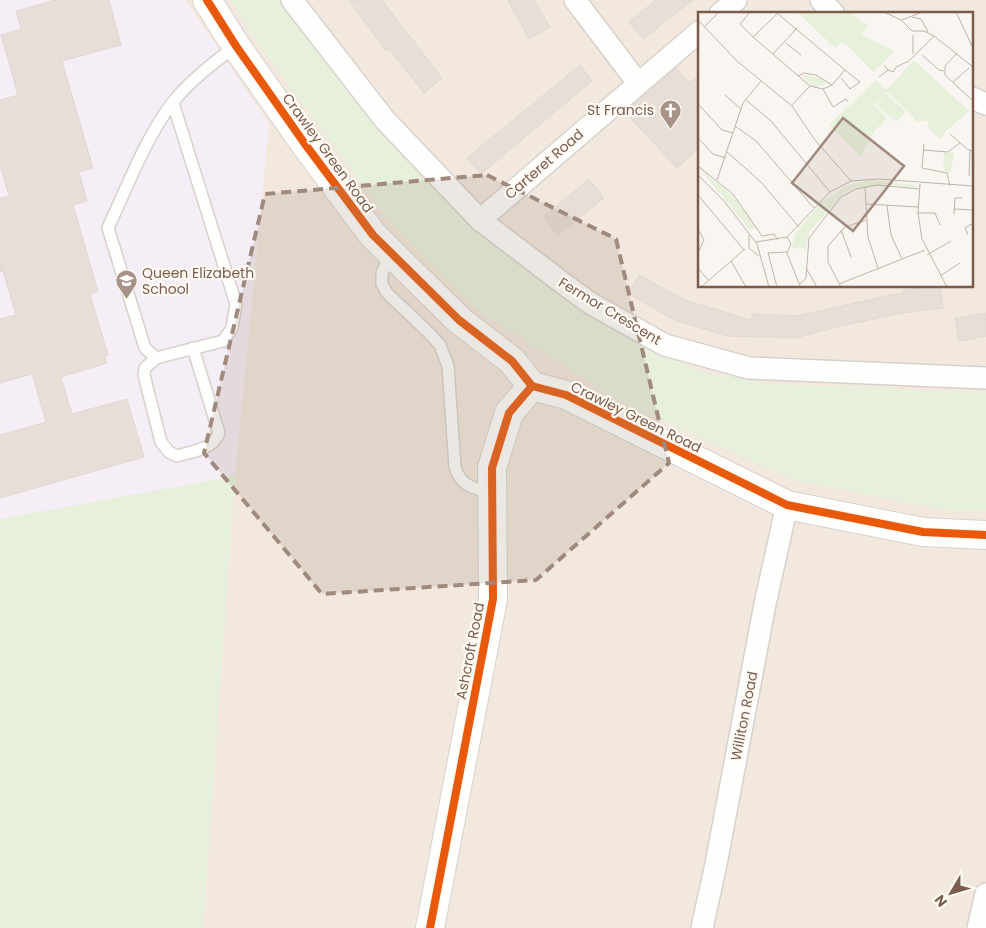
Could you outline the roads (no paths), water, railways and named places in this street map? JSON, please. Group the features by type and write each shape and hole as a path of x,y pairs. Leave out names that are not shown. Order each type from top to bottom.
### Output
{"street":[{"name":"Crawley Green Road","path":"207,0 236,46 316,159 373,235 459,320 512,361 532,386 566,395 787,505 923,532 986,535"},
{"name":"Fermor Crescent","path":"292,0 385,120 480,220 577,294 665,345 749,368 986,378"},
{"path":"575,0 638,83"},
{"path":"722,12 736,0"},
{"path":"821,0 832,12"},
{"name":"Carteret Road","path":"480,220 698,33"},
{"path":"974,99 986,104"},
{"name":"Ashcroft Road","path":"430,928 493,599 492,468 509,413 532,386"},
{"name":"Williton Road","path":"702,928 716,864 765,604 787,505"},
{"path":"978,928 986,894"}],"lane":[{"path":"156,358 145,348 108,228 155,130 173,103 206,68 236,46"},
{"path":"173,103 236,304 232,328 223,341 193,348 156,358 145,368 144,375 162,442 168,452 177,456 210,446 216,440 219,433 193,348"},
{"path":"392,253 382,273 382,284 387,293 440,345 448,366 457,475 462,482 470,487 492,493"}],"place":[{"name":"St Francis","path":"670,129"},
{"name":"Queen Elizabeth School","path":"126,300"}]}
